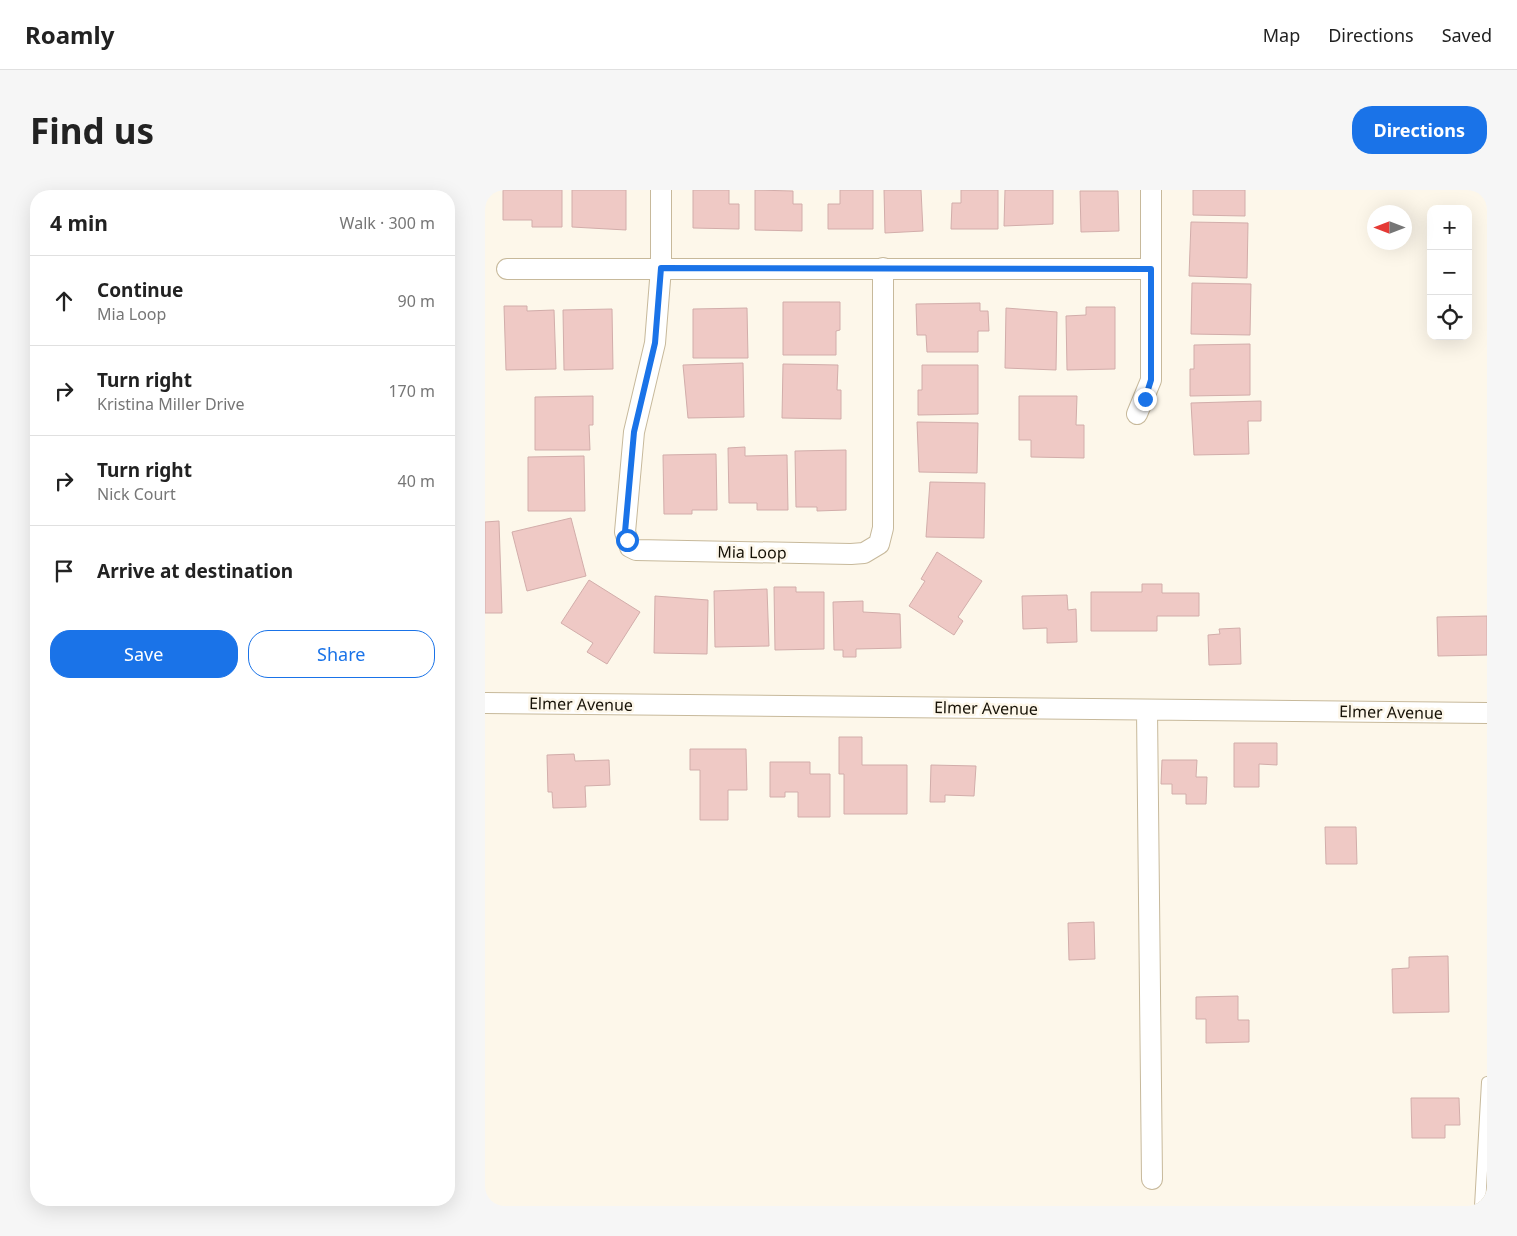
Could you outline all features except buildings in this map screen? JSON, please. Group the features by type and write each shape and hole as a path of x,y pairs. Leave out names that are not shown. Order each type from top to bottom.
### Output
{"street":[{"path":"661,190 661,268"},
{"path":"1137,414 1151,380 1151,190"},
{"name":"Mia Loop","path":"661,268 655,343 634,432 625,532 630,547 643,552 851,554 864,553 879,544 883,528 883,268"},
{"path":"507,269 1151,269"},
{"name":"Elmer Avenue","path":"485,703 1487,713"},
{"path":"1147,710 1152,1179"}],"lane":[{"path":"1480,1206 1487,1082"}],"route":[{"path":"627,540 625,532 634,432 655,343 661,268 1151,269 1151,380 1145,399"}]}
